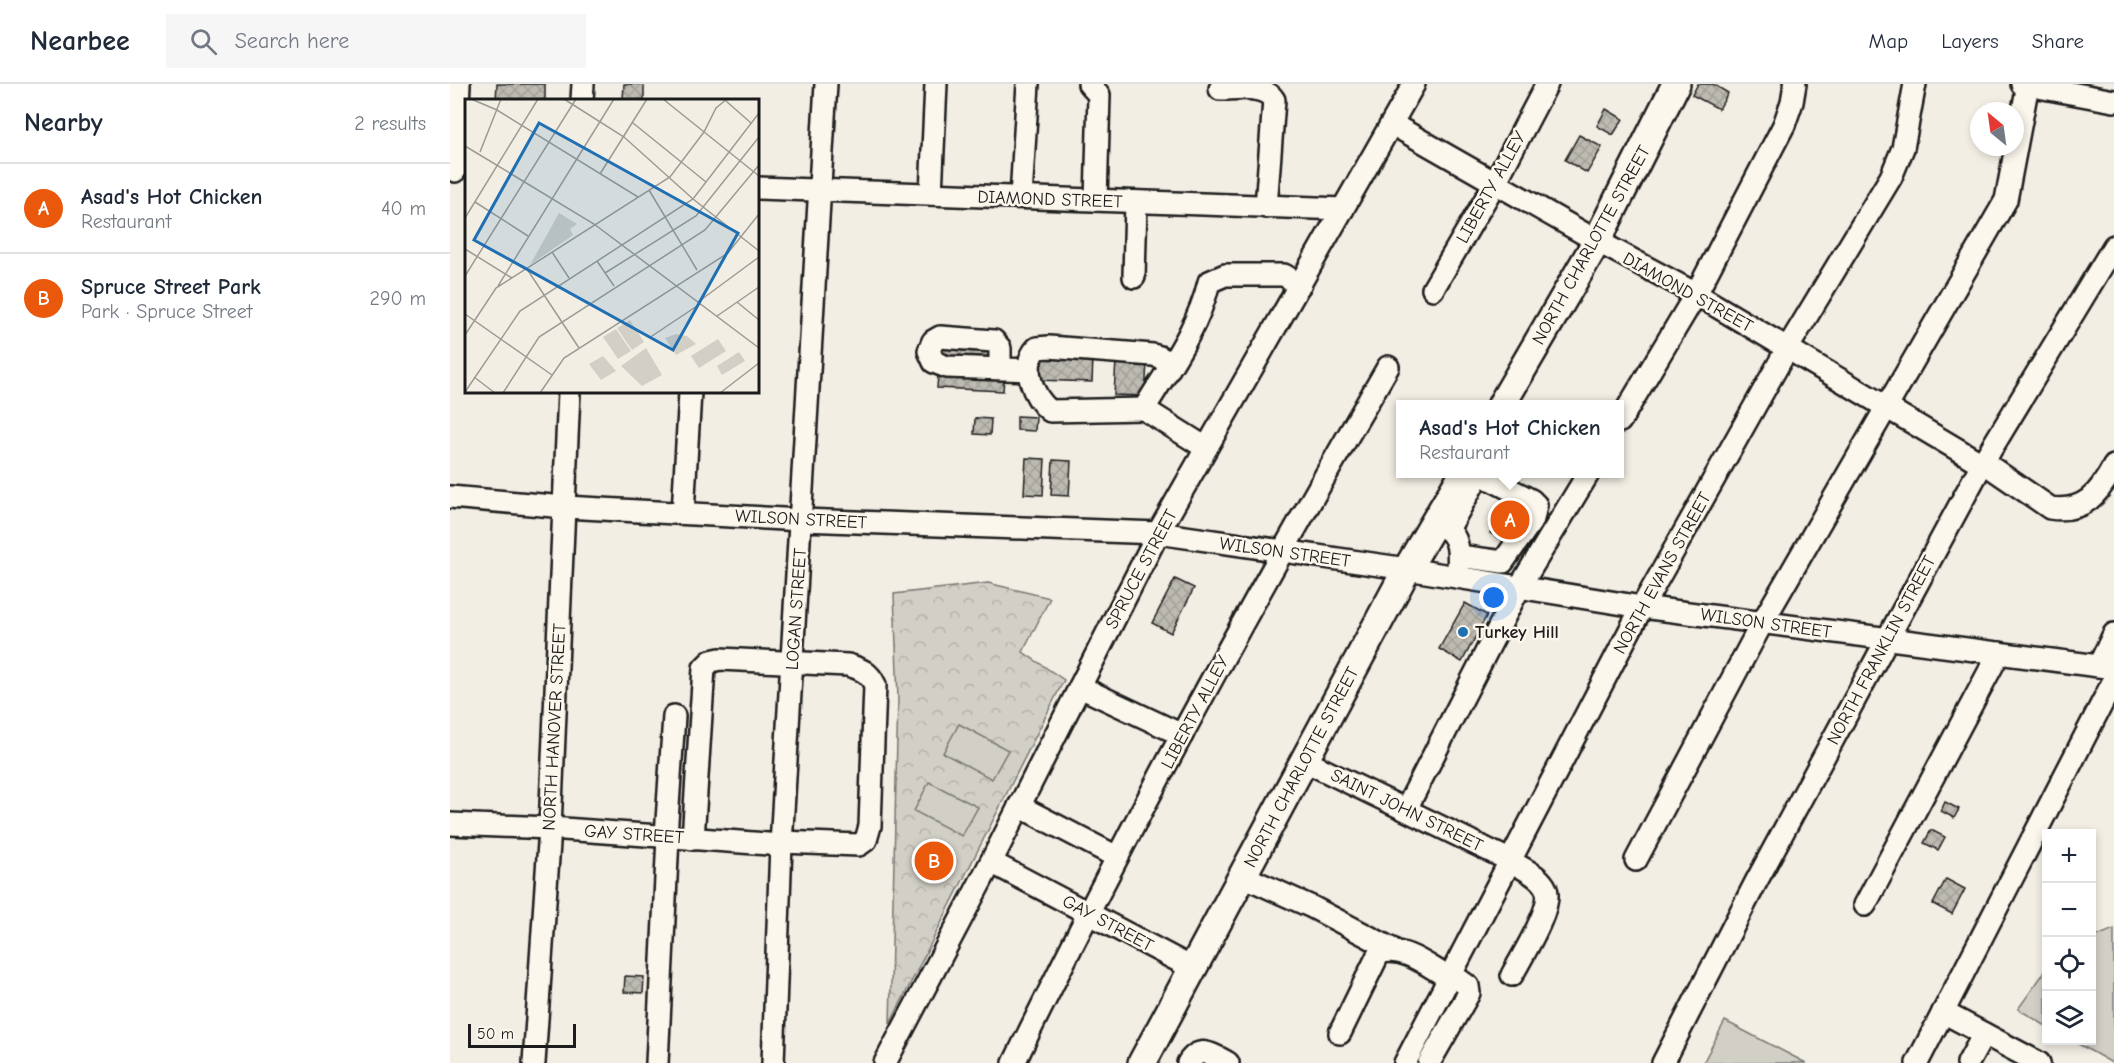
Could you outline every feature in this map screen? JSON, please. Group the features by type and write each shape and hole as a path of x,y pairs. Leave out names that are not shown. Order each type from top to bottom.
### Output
{"main road":[{"name":"NORTH CHARLOTTE STREET","path":"1506,400 1597,241 1676,84"},
{"name":"NORTH CHARLOTTE STREET","path":"1142,1063 1407,569 1442,525 1461,478"}],"street":[{"path":"457,171 459,84"},
{"path":"582,99 583,84"},
{"name":"LOGAN STREET","path":"773,1063 781,844 802,520 826,84"},
{"path":"931,194 936,84"},
{"path":"1021,197 1028,84"},
{"path":"1089,84 1099,95 1096,200"},
{"name":"SPRUCE STREET","path":"888,1062 1158,533 1414,84"},
{"name":"LIBERTY ALLEY","path":"1433,289 1495,183 1547,84"},
{"path":"1624,414 1696,294 1784,125 1795,84"},
{"name":"NORTH EVANS STREET","path":"1405,1063 1642,607 1786,349 1891,177 1903,148 1915,84"},
{"path":"1636,860 1762,623 2006,200 2026,84 2114,101"},
{"path":"1221,89 1261,89 1270,94 1274,100 1266,207"},
{"name":"DIAMOND STREET","path":"1392,124 1597,241 1696,294 1887,409 1982,463 2050,508 2083,506 2095,496 2114,466"},
{"name":"DIAMOND STREET","path":"759,188 1343,209"},
{"path":"1134,277 1136,202"},
{"name":"NORTH FRANKLIN STREET","path":"1663,1063 1756,882 1982,463 2114,246"},
{"path":"1144,410 1203,306 1209,282 1225,275 1284,275 1300,285"},
{"path":"1170,366 1160,357 1153,355 1049,347 1037,348 1029,356 1029,370 1040,403 1050,411 1144,410 1206,448"},
{"name":"LIBERTY ALLEY","path":"1014,1063 1088,911 1182,735 1281,551 1388,367"},
{"path":"1000,369 1029,370"},
{"name":"NORTH HANOVER STREET","path":"534,1063 550,828 569,393"},
{"path":"683,513 690,393"},
{"path":"1456,578 1459,556 1442,525 1477,478"},
{"path":"1488,478 1531,500 1536,505 1533,519 1503,562"},
{"path":"1406,809 1510,587 1585,478"},
{"name":"WILSON STREET","path":"450,497 565,507 802,520 1158,533 1407,569 1642,607 1999,653 2109,671"},
{"path":"1459,556 1503,562"},
{"path":"1503,562 1510,587"},
{"path":"1917,1063 2109,671 2114,634"},
{"path":"1865,905 1999,653"},
{"path":"693,839 704,668 711,661 720,659 793,664"},
{"name":"GAY STREET","path":"450,824 550,828 781,844 859,845 866,840 870,826 875,685 871,675 848,665 793,664"},
{"path":"1080,687 1182,735"},
{"path":"657,1063 674,716"},
{"name":"SAINT JOHN STREET","path":"1305,761 1509,860 1538,878 1547,890 1547,906 1512,975"},
{"path":"1019,806 1117,857"},
{"name":"GAY STREET","path":"991,862 1088,911 1192,968"},
{"path":"1243,876 1312,907 1468,986 1469,993 1429,1063"},
{"path":"1340,1034 1379,953 1392,949"},
{"path":"1943,1012 2039,1063"},
{"path":"1968,1063 1984,1034"},
{"path":"1188,1063 1200,1052 1209,1052 1228,1063"}],"green space":[{"path":"988,583 1050,598 1023,652 1064,680 890,1024 898,698 894,594"},
{"path":"959,724 1008,750 992,779 943,753"},
{"path":"929,782 978,807 962,836 914,811"},
{"path":"2114,929 2114,1063 2080,1045 2096,1045 2096,936"},
{"path":"2042,976 2042,1024 2018,1009"},
{"path":"1725,1021 1806,1063 1703,1063"}],"building":[{"path":"497,84 545,84 545,99 496,99"},
{"path":"624,84 644,84 644,99 623,99"},
{"path":"1698,84 1713,84 1728,93 1719,109 1692,95"},
{"path":"1606,109 1623,119 1613,135 1597,126"},
{"path":"1579,135 1602,147 1587,173 1565,160"},
{"path":"940,345 993,348 992,362 939,358"},
{"path":"1039,355 1093,358 1092,382 1038,380"},
{"path":"1116,360 1147,362 1145,396 1114,395"},
{"path":"938,374 1004,377 1003,391 937,388"},
{"path":"1017,416 1036,417 1035,431 1017,430"},
{"path":"975,418 991,419 990,435 974,434"},
{"path":"1026,458 1045,459 1043,495 1024,494"},
{"path":"1053,460 1071,461 1069,496 1051,495"},
{"path":"1510,497 1529,508 1509,544 1490,533"},
{"path":"1175,579 1194,588 1171,633 1152,623"},
{"name":"Turkey Hill","path":"1465,603 1487,615 1462,662 1439,649"},
{"path":"1945,802 1959,809 1954,818 1941,811"},
{"path":"1931,830 1945,837 1938,850 1924,843"},
{"path":"1946,879 1965,889 1952,914 1933,904"},
{"path":"625,976 644,977 643,993 624,992"}],"place":[{"name":"Asad's Hot Chicken","path":"1510,520"},
{"name":"Turkey Hill","path":"1463,632"},
{"name":"Spruce Street Park","path":"934,861"}]}
